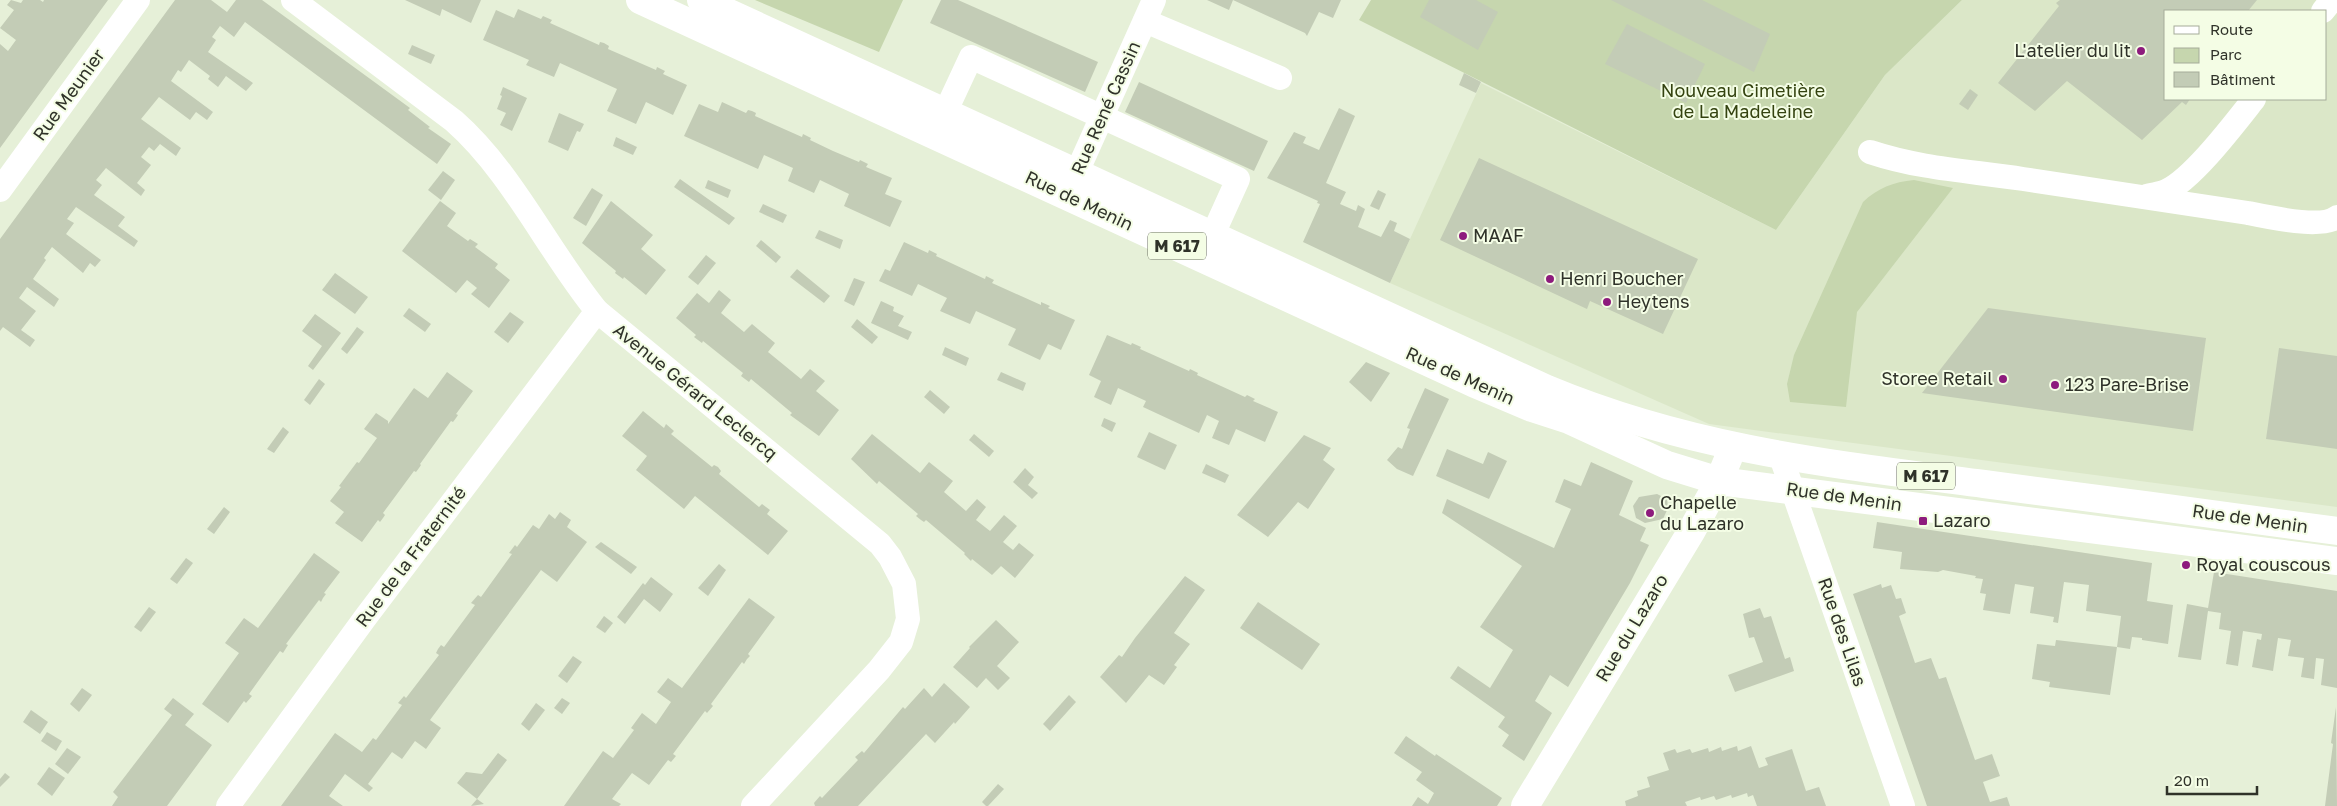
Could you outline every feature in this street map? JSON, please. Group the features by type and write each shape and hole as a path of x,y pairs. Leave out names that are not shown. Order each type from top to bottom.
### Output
{"main road":[{"name":"Rue de Menin","path":"640,0 940,124 1207,246 1571,399 1651,427 1781,457 2337,531"},
{"name":"Rue de Menin","path":"702,0 940,124"},
{"name":"Rue de Menin","path":"1207,246 1508,398 1569,420 1668,465 1698,476 1719,481 2337,561"},
{"name":"Rue du Lazaro","path":"1525,806 1691,532 1719,481 1733,447"}],"street":[{"name":"Rue Meunier","path":"0,190 138,0"},
{"name":"Avenue Gérard Leclercq","path":"293,0 470,135 499,172 578,289 597,311 880,544 890,557 904,584 908,619 901,642 879,670 754,806"},
{"path":"2324,10 2332,0"},
{"name":"Rue René Cassin","path":"1072,184 1150,10 1280,78"},
{"path":"940,124 971,57 1103,117 1238,179 1207,246"},
{"path":"2145,196 2166,191 2183,180 2227,133 2253,100"},
{"path":"1870,152 1923,167 2145,196 2258,215 2315,222 2327,221 2337,217"},
{"name":"Rue de la Fraternité","path":"228,806 365,618 597,311"},
{"name":"Rue des Lilas","path":"1781,457 1903,806"}],"shaded area":[{"path":"1962,0 2337,0 2337,507 1709,424 1390,283 1481,83 1776,230 1885,75"}],"green space":[{"path":"755,0 903,0 879,52"},
{"name":"Nouveau Cimetière de La Madeleine","path":"1371,0 1962,0 1885,75 1776,230 1359,20"},
{"path":"1914,180 1953,188 1857,312 1846,407 1790,402 1787,384 1794,355 1863,202 1886,186"}],"building":[{"path":"11,0 21,3 23,0 40,0 43,2 44,0 108,0 0,148 0,44 8,51 16,40 0,28 14,10 7,5"},
{"path":"175,0 211,0 227,12 236,0 262,0 410,108 408,110 430,127 428,128 451,144 437,164 245,22 234,37 220,26 212,37 216,40 208,52 253,83 246,91 226,76 218,87 208,79 210,76 189,60 181,72 178,70 171,81 213,112 207,120 196,112 190,120 159,97 141,119 181,148 176,156 160,144 154,151 149,147 141,157 151,165 137,183 145,190 141,196 106,168 96,180 102,185 94,195 125,217 118,226 138,241 134,247 76,207 67,219 74,223 66,234 101,260 95,267 90,263 83,273 52,247 33,279 59,299 54,307 27,287 19,298 36,311 21,330 35,340 30,347 3,327 0,331 0,239"},
{"path":"405,0 481,0 471,23 442,9 440,16"},
{"path":"941,0 958,0 1098,62 1085,92 930,23"},
{"path":"1207,0 1233,0 1229,10"},
{"path":"1233,0 1341,0 1333,18 1319,12 1307,36 1305,33"},
{"path":"1429,0 1476,0 1498,12 1478,50 1420,17"},
{"path":"1611,0 1702,0 1770,34 1754,72"},
{"path":"2060,0 2257,0 2249,10 2164,10 2164,100 2189,100 2186,105 2182,102 2142,140 2067,81 2035,111 1998,83 2059,6 2056,3"},
{"path":"518,9 541,19 543,16 552,20 550,23 599,45 600,42 604,43 609,46 608,49 656,70 657,67 665,71 663,74 687,85 673,115 646,102 636,124 607,111 617,89 560,63 554,77 526,65 529,60 483,40 496,10 514,18"},
{"path":"1627,24 1705,64 1686,103 1605,64"},
{"path":"412,45 435,55 431,64 408,54"},
{"path":"1464,73 1481,82 1476,93 1459,85"},
{"path":"1139,82 1268,141 1254,171 1125,112"},
{"path":"503,87 527,98 512,131 500,125 506,113 497,109"},
{"path":"1970,89 1978,95 1968,110 1959,104"},
{"path":"722,102 746,113 748,110 752,111 756,113 755,116 802,137 803,134 811,138 810,140 859,162 860,160 868,164 866,167 892,178 885,194 902,201 890,227 844,206 849,194 820,180 814,193 788,181 793,168 764,155 758,169 684,136 699,104 718,112"},
{"path":"1339,108 1355,116 1326,183 1346,192 1340,204 1356,211 1358,205 1365,209 1358,227 1381,237 1390,220 1397,223 1394,231 1410,239 1390,283 1303,242 1320,204 1317,203 1318,201 1267,178 1294,132 1306,137 1303,143 1319,150"},
{"path":"559,113 584,124 580,132 577,131 568,151 548,142"},
{"path":"616,137 637,147 633,155 613,146"},
{"path":"1479,158 1698,259 1663,334 1590,301 1587,309 1440,240"},
{"path":"443,171 455,180 441,200 428,190"},
{"path":"680,179 735,218 729,225 674,187"},
{"path":"708,180 731,190 728,198 705,188"},
{"path":"592,188 603,195 586,226 573,218"},
{"path":"1378,190 1386,194 1379,210 1370,206"},
{"path":"440,201 456,213 447,226 468,241 470,239 478,244 475,247 498,264 495,268 510,280 489,308 471,294 477,288 467,280 456,293 402,251"},
{"path":"611,201 653,235 641,249 666,270 646,295 624,277 623,279 615,273 616,271 582,243"},
{"path":"763,204 787,215 783,223 759,212"},
{"path":"819,230 843,240 840,249 815,238"},
{"path":"761,240 781,257 776,263 756,246"},
{"path":"904,242 928,253 929,250 937,254 936,256 985,279 986,276 994,280 992,283 1041,305 1041,302 1050,306 1048,308 1075,320 1061,350 1048,344 1040,360 1008,345 1016,329 976,311 970,324 940,311 947,298 918,284 912,296 879,281 885,269 890,271"},
{"path":"706,255 716,263 698,285 688,277"},
{"path":"797,269 830,296 824,303 790,277"},
{"path":"335,273 368,297 355,314 322,290"},
{"path":"854,278 865,282 854,306 844,301"},
{"path":"719,290 731,300 721,313 744,332 752,324 775,343 768,352 801,379 810,369 825,381 816,391 839,410 819,436 790,415 792,413 751,379 749,382 741,376 743,373 703,341 702,343 694,337 696,335 676,318 697,293 709,303"},
{"path":"881,301 894,307 893,311 904,316 898,326 912,332 908,340 871,323"},
{"path":"409,308 431,324 425,332 403,316"},
{"path":"1988,308 2206,338 2193,431 1922,393"},
{"path":"510,312 524,322 508,343 494,332"},
{"path":"315,314 341,333 313,370 308,366 322,346 302,331"},
{"path":"857,319 878,337 872,344 851,327"},
{"path":"357,327 364,332 347,354 341,349"},
{"path":"1107,335 1131,345 1132,343 1141,347 1140,349 1189,371 1190,369 1198,373 1197,375 1245,397 1247,395 1255,399 1253,401 1278,412 1265,442 1236,429 1229,445 1212,438 1219,421 1207,415 1199,433 1143,407 1146,401 1118,388 1111,405 1094,397 1101,381 1089,375"},
{"path":"945,347 969,358 966,366 942,355"},
{"path":"2279,348 2337,356 2337,449 2266,439"},
{"path":"1366,362 1390,373 1371,402 1349,382"},
{"path":"447,372 473,391 456,414 458,415 456,418 453,422 451,421 419,468 416,472 414,471 383,513 385,515 383,518 380,522 378,520 362,542 335,523 344,512 330,501 341,487 339,486 377,438 364,429 376,413 388,421 388,424 414,388 428,398"},
{"path":"1001,372 1026,383 1023,391 997,380"},
{"path":"319,379 325,384 310,405 304,400"},
{"path":"1425,388 1449,399 1413,476 1397,469 1387,460 1398,447 1402,449 1410,429 1407,428"},
{"path":"930,390 950,407 944,414 924,397"},
{"path":"643,411 664,428 666,424 674,431 671,434 712,467 714,465 718,467 721,471 719,474 759,507 762,504 770,510 767,514 788,531 768,555 695,496 684,509 636,470 647,456 622,436"},
{"path":"1104,418 1116,423 1112,432 1101,426"},
{"path":"283,427 289,432 274,453 267,449"},
{"path":"1149,432 1177,445 1165,470 1137,457"},
{"path":"872,434 920,473 929,462 953,481 944,492 966,511 977,499 986,507 976,520 990,531 1004,515 1017,526 1003,542 1013,550 1019,543 1034,555 1015,578 1001,566 992,575 972,559 971,561 965,553 926,520 924,522 916,516 918,514 879,481 877,484 851,459"},
{"path":"974,434 994,451 989,457 969,440"},
{"path":"1304,435 1331,448 1323,460 1335,469 1308,509 1298,502 1268,537 1237,515"},
{"path":"1447,449 1483,464 1488,452 1507,461 1489,499 1436,476"},
{"path":"1591,462 1633,481 1619,515 1646,528 1640,541 1649,545 1630,583 1568,687 1550,675 1535,701 1552,713 1524,761 1502,746 1509,735 1498,727 1505,717 1450,678 1458,666 1490,688 1513,650 1480,627 1522,566 1442,513 1447,499 1554,548 1571,509 1555,502 1564,479 1581,486"},
{"path":"1206,464 1229,475 1225,483 1202,473"},
{"path":"1025,468 1034,477 1028,485 1038,493 1032,499 1013,482"},
{"name":"Chapelle du Lazaro","path":"1657,494 1667,499 1668,508 1663,519 1645,523 1636,518 1633,506 1639,497"},
{"path":"224,507 230,512 214,534 207,529"},
{"path":"560,512 571,520 567,527 587,542 557,582 541,570 430,720 441,728 426,749 415,741 402,759 392,752 368,784 373,788 369,792 345,774 329,796 343,806 281,806 335,733 362,752 373,738 376,740 402,705 398,703 404,696 406,698 439,655 436,653 438,649 441,645 444,647 475,605 471,603 478,595 481,597 512,554 509,553 515,545 517,547 533,525 539,529 549,514 555,519"},
{"path":"1877,522 2152,563 2147,601 2173,605 2168,644 2132,637 2130,649 2117,647 2121,616 2086,611 2089,585 2064,582 2058,623 2053,622 2054,617 2030,613 2034,587 2015,584 2010,614 1983,610 1986,594 1980,593 1983,579 1943,570 1938,572 1900,569 1902,552 1873,548"},
{"path":"601,542 637,567 631,574 595,547"},
{"path":"314,553 340,572 324,593 326,594 321,602 319,600 286,644 288,645 283,653 280,651 249,694 252,696 246,703 244,701 228,723 202,704 239,653 225,643 244,618 258,628"},
{"path":"186,558 193,563 177,584 170,579"},
{"path":"719,564 726,570 708,596 698,588"},
{"path":"2214,572 2337,591 2337,688 2321,685 2324,659 2316,658 2314,679 2301,677 2304,658 2288,656 2291,640 2278,638 2273,671 2252,667 2257,639 2261,640 2262,634 2243,631 2238,666 2226,664 2231,631 2219,629 2221,613 2208,611 2201,660 2178,657 2187,604 2208,608"},
{"path":"1185,576 1205,590 1174,633 1190,644 1174,665 1177,667 1164,685 1149,675 1126,703 1100,677 1119,655 1122,657"},
{"path":"651,577 673,594 660,612 644,599 625,624 617,617 643,583 645,585"},
{"path":"1881,584 1882,588 1891,585 1896,599 1901,598 1906,613 1899,616 1915,663 1931,658 1939,679 1946,677 1975,760 1992,754 2000,776 1983,782 1990,802 2007,797 2010,806 1927,806 1853,594"},
{"path":"749,598 775,617 748,654 750,656 744,664 742,662 711,704 713,706 707,713 705,711 673,754 676,756 671,762 668,760 649,785 632,773 612,799 621,804 619,806 564,806 603,751 613,758 634,730 631,728 642,713 656,724 671,702 657,692 668,678 682,688"},
{"path":"1258,602 1320,644 1302,670 1240,628"},
{"path":"149,607 156,612 141,632 134,627"},
{"path":"1760,608 1764,618 1771,616 1785,659 1790,657 1794,671 1735,692 1728,675 1763,662 1754,637 1749,638 1743,614"},
{"path":"604,616 613,623 605,633 596,627"},
{"path":"996,620 1019,642 997,666 1010,678 998,690 986,678 977,688 953,667 969,647"},
{"path":"2056,640 2117,647 2110,695 2049,687 2050,682 2032,679 2037,644 2055,646"},
{"path":"573,656 582,662 567,683 558,676"},
{"path":"944,683 970,707 955,724 954,722 935,743 926,734 858,806 815,806 814,803 820,796 822,798 858,760 855,757 862,751 864,753 903,707 905,709 924,688 932,697"},
{"path":"82,688 92,695 79,712 70,704"},
{"path":"1069,695 1076,702 1050,731 1043,724"},
{"path":"173,698 194,714 185,725 212,745 167,806 112,806 118,797 113,792 172,715 164,709"},
{"path":"562,698 570,703 562,714 554,708"},
{"path":"536,703 545,710 529,731 521,724"},
{"path":"2336,707 2337,806 2325,806 2333,744 2331,743"},
{"path":"31,710 48,722 40,734 23,722"},
{"path":"47,732 62,741 56,751 41,741"},
{"path":"1406,736 1502,798 1497,806 1412,806 1418,797 1428,804 1434,793 1416,780 1422,772 1394,753"},
{"path":"1737,746 1738,751 1751,746 1759,768 1768,765 1765,758 1792,749 1806,791 1819,787 1826,806 1757,806 1753,795 1748,797 1747,793 1732,798 1731,795 1716,800 1714,796 1701,800 1700,797 1685,802 1687,806 1626,806 1625,801 1638,796 1637,791 1650,787 1647,777 1669,770 1663,753 1675,749 1677,753 1690,749 1692,753 1708,748 1709,752 1721,747 1722,751"},
{"path":"67,748 81,757 68,774 55,764"},
{"path":"498,753 507,760 477,799 457,783 466,772 482,774"},
{"path":"49,767 65,778 52,796 37,784"},
{"path":"5,773 10,777 0,787 0,779"},
{"path":"998,784 1004,789 986,806 982,802"},
{"path":"477,799 484,804 471,806"}],"place":[{"name":"L'atelier du lit","path":"2141,51"},
{"name":"MAAF","path":"1463,236"},
{"name":"Henri Boucher","path":"1550,279"},
{"name":"Heytens","path":"1607,302"},
{"name":"Storee Retail","path":"2003,379"},
{"name":"123 Pare-Brise","path":"2055,385"},
{"name":"Chapelle du Lazaro","path":"1650,513"},
{"name":"Lazaro","path":"1923,521"},
{"name":"Royal couscous","path":"2186,565"}]}
